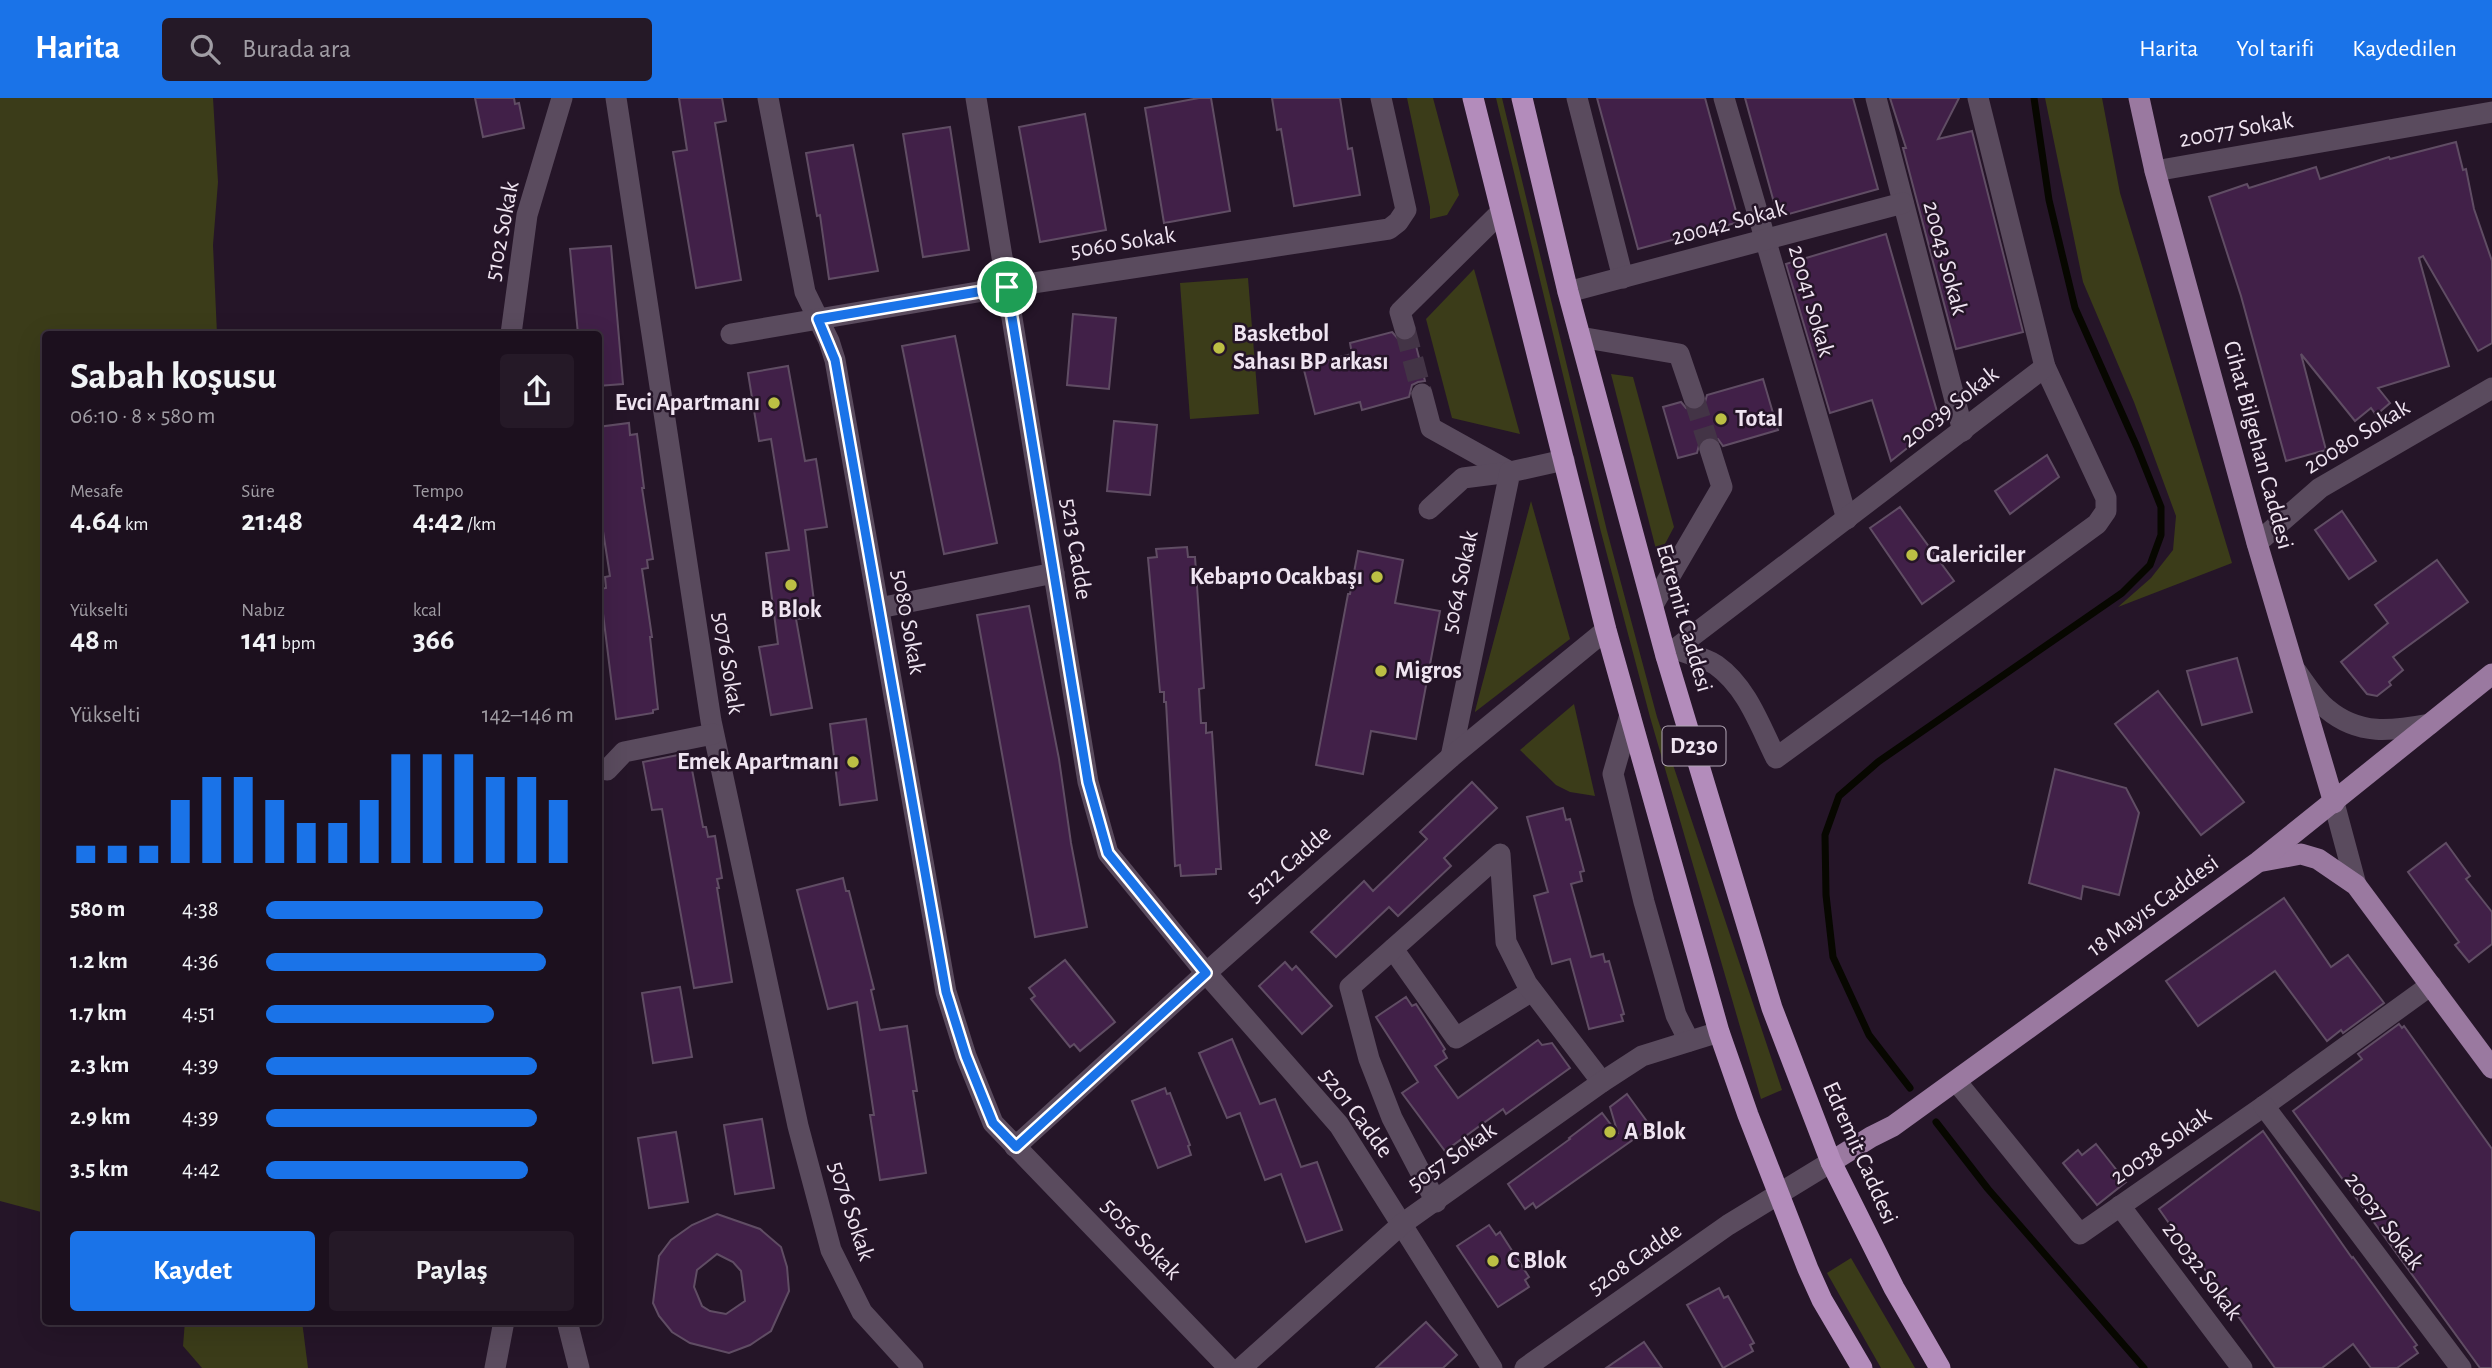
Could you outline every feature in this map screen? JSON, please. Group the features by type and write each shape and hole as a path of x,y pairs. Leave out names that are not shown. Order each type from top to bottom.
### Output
{"highway":[{"name":"D230","path":"1473,98 1606,630 1719,1032 1778,1196 1822,1300 1862,1368"},
{"name":"Edremit Caddesi","path":"1522,98 1568,292 1653,605 1671,653 1772,1008 1831,1162 1894,1288 1940,1368"}],"main road":[{"name":"Cihat Bilgehan Caddesi","path":"2139,98 2155,171 2257,542 2334,803"},
{"name":"18 Mayıs Caddesi","path":"1831,1162 1893,1126 2258,862 2492,674"},
{"path":"2258,862 2301,854 2318,859 2356,885 2492,1068"}],"street":[{"name":"5102 Sokak","path":"511,331 527,215 562,98"},
{"name":"5076 Sokak","path":"616,98 713,734 798,1126 831,1250 862,1312 913,1368"},
{"name":"5080 Sokak","path":"768,98 805,292 835,360 946,992 966,1056 993,1123 1016,1147"},
{"name":"5213 Cadde","path":"980,98 1007,287 1088,782 1108,853 1206,973"},
{"name":"5060 Sokak","path":"731,334 1007,287 1389,229 1406,210 1381,98"},
{"path":"1577,98 1623,278"},
{"name":"20041 Sokak","path":"1724,98 1847,519"},
{"name":"20043 Sokak","path":"1876,98 1963,430"},
{"path":"1671,653 1715,664 1732,679 1746,697 1776,758 2097,524 2106,511 2106,498 2045,367 1978,98"},
{"name":"20077 Sokak","path":"2155,171 2492,112"},
{"name":"20042 Sokak","path":"1568,292 1903,203"},
{"path":"1405,329 1400,312 1501,212"},
{"path":"1580,337 1679,354 1694,398"},
{"name":"20039 Sokak","path":"1671,653 2045,367"},
{"name":"20080 Sokak","path":"2257,542 2320,488 2492,387"},
{"path":"1422,394 1431,428 1510,471"},
{"path":"1653,605 1722,487 1710,449"},
{"path":"1429,509 1463,478 1564,460"},
{"name":"5064 Sokak","path":"1451,757 1510,471"},
{"path":"880,608 1054,573"},
{"name":"5212 Cadde","path":"1016,1147 1206,973 1451,757 1606,630"},
{"path":"2295,670 2326,709 2352,724 2380,731 2394,731 2431,724"},
{"path":"1630,715 1613,774 1672,1003 1689,1041"},
{"path":"607,770 624,752 713,734"},
{"path":"2334,803 2356,885"},
{"path":"1436,1202 1392,1118 1368,1059 1350,988 1500,854 1506,942 1532,991 1602,1082"},
{"path":"1393,950 1456,1038 1532,991"},
{"name":"5201 Cadde","path":"1206,973 1339,1125 1492,1368"},
{"name":"20038 Sokak","path":"1955,1081 2080,1234 2431,985"},
{"name":"5057 Sokak","path":"1241,1368 1402,1224 1602,1082 1642,1056 1719,1032"},
{"name":"20037 Sokak","path":"2264,1106 2461,1368"},
{"name":"5056 Sokak","path":"1016,1147 1229,1368"},
{"name":"5208 Cadde","path":"1525,1368 1728,1225 1831,1162"},
{"name":"20032 Sokak","path":"2120,1206 2242,1368"},
{"path":"495,1368 502,1325"},
{"path":"567,1325 579,1368"}],"shaded area":[{"path":"0,98 213,98 218,182 213,245 217,331 42,331 42,1212 0,1201"},
{"path":"1407,98 1433,98 1459,195 1447,215 1430,219 1430,207"},
{"path":"1496,98 1502,98 1607,531 1657,717 1782,1090 1761,1099 1650,717 1601,532"},
{"path":"2045,98 2102,98 2120,193 2232,563 2118,607 2151,578 2173,550 2176,516 2134,402 2083,282"},
{"path":"1474,269 1520,434 1452,418 1426,319"},
{"name":"Basketbol Sahası BP arkası","path":"1248,278 1259,414 1190,419 1180,283"},
{"path":"1611,374 1633,377 1674,527 1658,557"},
{"path":"1531,501 1570,639 1475,712 1475,711"},
{"path":"1574,704 1595,796 1570,792 1556,785 1520,750"},
{"path":"1851,1258 1915,1368 1881,1368 1827,1273"},
{"path":"185,1325 303,1325 308,1368 202,1368 183,1346"}],"building":[{"path":"475,98 514,98 515,104 519,103 524,128 483,137"},
{"path":"679,98 722,98 726,121 715,123 741,280 696,288 673,152 687,150"},
{"path":"1211,98 1230,211 1164,223 1145,108"},
{"path":"1272,98 1340,98 1348,149 1352,148 1360,195 1294,206 1281,129 1277,130"},
{"path":"1597,98 1705,98 1739,222 1638,249"},
{"path":"1745,98 1853,98 1878,189 1778,217"},
{"path":"1890,98 1959,98 1938,139 1972,131 2023,332 1956,349 1903,148 1906,148"},
{"path":"1085,114 1106,230 1040,242 1019,127"},
{"path":"950,127 969,250 923,257 903,134"},
{"path":"2456,142 2463,170 2466,169 2474,209 2492,261 2492,343 2478,351 2423,256 2419,258 2449,366 2378,388 2390,403 2376,415 2371,408 2355,421 2301,354 2326,450 2286,461 2241,296 2209,197 2247,184 2249,188 2316,167 2320,179 2389,157 2390,159"},
{"path":"853,145 878,271 829,279 820,215 817,216 806,153"},
{"path":"1886,234 1940,422 1891,461 1872,400 1830,413 1786,264"},
{"path":"611,246 623,384 602,386 602,331 578,331 570,249"},
{"path":"1073,314 1116,318 1109,389 1067,385"},
{"path":"1392,332 1401,342 1414,338 1425,381 1412,385 1409,397 1362,410 1360,402 1315,414 1303,366 1352,354 1350,343"},
{"path":"955,336 997,543 944,554 902,346"},
{"path":"788,366 805,461 816,459 827,527 805,530 816,617 796,619 812,708 771,715 759,647 778,644 766,553 789,550 771,439 759,441 748,373"},
{"path":"1763,379 1778,430 1723,446 1718,439 1707,436 1700,441 1697,453 1678,458 1663,407 1681,402 1686,408 1698,411 1704,406 1707,395"},
{"path":"1114,421 1157,425 1150,495 1107,491"},
{"path":"629,423 630,435 637,434 653,559 647,560 648,568 642,569 652,637 658,709 653,710 653,713 616,719 602,605 602,589 606,588 605,577 610,576 602,525 602,426"},
{"name":"Galericiler","path":"2047,455 2059,477 2010,514 1995,491"},
{"name":"Galericiler","path":"1900,507 1954,581 1922,604 1870,528"},
{"path":"2342,511 2376,561 2349,579 2315,530"},
{"path":"1187,547 1188,557 1195,557 1204,688 1199,689 1201,723 1206,723 1206,733 1212,732 1221,869 1216,869 1216,874 1181,876 1180,865 1175,866 1166,702 1164,692 1160,692 1148,558 1157,557 1156,549"},
{"name":"Migros","path":"1358,551 1403,560 1395,603 1440,611 1416,739 1371,731 1363,774 1316,765"},
{"path":"2437,560 2468,602 2393,657 2403,670 2389,682 2391,685 2377,696 2367,694 2341,662 2388,623 2375,605"},
{"path":"1029,606 1059,759 1087,927 1035,937 977,615"},
{"path":"2237,658 2252,712 2202,725 2187,671"},
{"path":"2158,691 2244,802 2201,835 2115,724"},
{"name":"Emek Apartmanı","path":"866,719 877,800 840,805 830,724"},
{"path":"689,754 703,827 706,827 708,837 715,836 722,878 717,879 717,888 732,982 694,988 662,809 652,810 643,762"},
{"path":"2055,769 2126,788 2139,813 2119,895 2083,886 2081,899 2029,883"},
{"path":"1472,782 1497,808 1444,858 1451,866 1398,916 1389,907 1336,957 1311,932 1364,881 1373,891 1427,839 1420,832"},
{"path":"1563,808 1566,820 1570,819 1584,871 1580,872 1582,881 1571,884 1591,957 1603,954 1605,962 1609,961 1624,1014 1621,1015 1623,1021 1589,1029 1570,959 1552,964 1534,896 1548,892 1527,817"},
{"path":"2446,843 2470,876 2466,879 2492,912 2492,944 2469,962 2455,945 2459,942 2408,872"},
{"path":"843,878 846,891 849,891 874,989 871,990 880,1030 907,1026 917,1091 913,1091 926,1173 880,1180 870,1115 874,1115 857,1002 828,1009 797,890"},
{"path":"2284,898 2331,967 2348,955 2384,1003 2343,1033 2341,1030 2327,1041 2275,971 2198,1026 2166,981"},
{"path":"1065,960 1115,1022 1080,1051 1074,1044 1070,1047 1031,999 1035,996 1029,988"},
{"path":"1285,962 1292,970 1296,966 1332,1006 1302,1034 1259,986"},
{"path":"680,987 692,1057 653,1063 642,993"},
{"path":"1406,997 1412,1006 1416,1004 1445,1049 1443,1051 1447,1058 1435,1066 1458,1098 1538,1040 1542,1045 1552,1043 1570,1068 1506,1114 1503,1109 1445,1151 1402,1093 1418,1082 1376,1017"},
{"path":"2399,1024 2402,1028 2404,1026 2492,1149 2492,1368 2480,1368 2293,1111 2362,1059 2358,1054"},
{"path":"1232,1039 1260,1104 1275,1099 1301,1167 1317,1162 1342,1230 1306,1242 1281,1174 1265,1180 1240,1113 1227,1118 1199,1053"},
{"path":"1165,1088 1167,1094 1170,1093 1190,1145 1191,1155 1158,1168 1132,1101"},
{"path":"1627,1094 1651,1127 1536,1208 1533,1203 1525,1209 1508,1184 1602,1113 1618,1134 1610,1107"},
{"path":"762,1119 774,1188 735,1194 724,1125"},
{"path":"2263,1131 2417,1345 2414,1347 2418,1353 2397,1368 2371,1368 2353,1344 2322,1368 2275,1368 2159,1209"},
{"path":"676,1132 688,1202 649,1208 638,1138"},
{"path":"2096,1144 2126,1182 2097,1205 2063,1163 2078,1150 2082,1155"},
{"path":"717,1214 760,1229 781,1247 787,1267 789,1291 771,1331 750,1345 729,1353 690,1343 672,1332 659,1316 653,1303 659,1256 671,1240 692,1225","holes":["717,1254 733,1262 741,1271 745,1301 726,1314 710,1311 702,1306 694,1287 697,1270"]},
{"name":"C Blok","path":"1489,1225 1496,1235 1500,1232 1529,1277 1525,1280 1529,1287 1498,1307 1457,1246"},
{"path":"1719,1288 1724,1298 1728,1296 1754,1343 1750,1345 1753,1351 1723,1368 1687,1305"},
{"path":"1426,1322 1457,1355 1443,1368 1376,1368"},
{"path":"1644,1342 1662,1368 1606,1368"}],"waterway":[{"path":"1910,1088 1869,1035 1833,957 1826,895 1825,835 1839,796 1878,762 2122,593 2150,565 2161,535 2161,507 2075,308 2049,200 2034,98"},
{"path":"1936,1122 1988,1189 2144,1368"}],"tunnel":[{"path":"1405,329 1422,394"},
{"path":"1694,398 1710,449"}],"place":[{"name":"Basketbol Sahası BP arkası","path":"1219,348"},
{"name":"Evci Apartmanı","path":"774,403"},
{"name":"Total","path":"1721,419"},
{"name":"Galericiler","path":"1912,555"},
{"name":"Kebap10 Ocakbaşı","path":"1377,577"},
{"name":"B Blok","path":"791,585"},
{"name":"Migros","path":"1381,671"},
{"name":"Emek Apartmanı","path":"853,762"},
{"name":"A Blok","path":"1610,1132"},
{"name":"C Blok","path":"1493,1261"}],"route":[{"path":"1007,287 1088,782 1108,853 1206,973 1016,1147 993,1123 966,1056 946,992 835,360 818,319 1007,287"}]}
